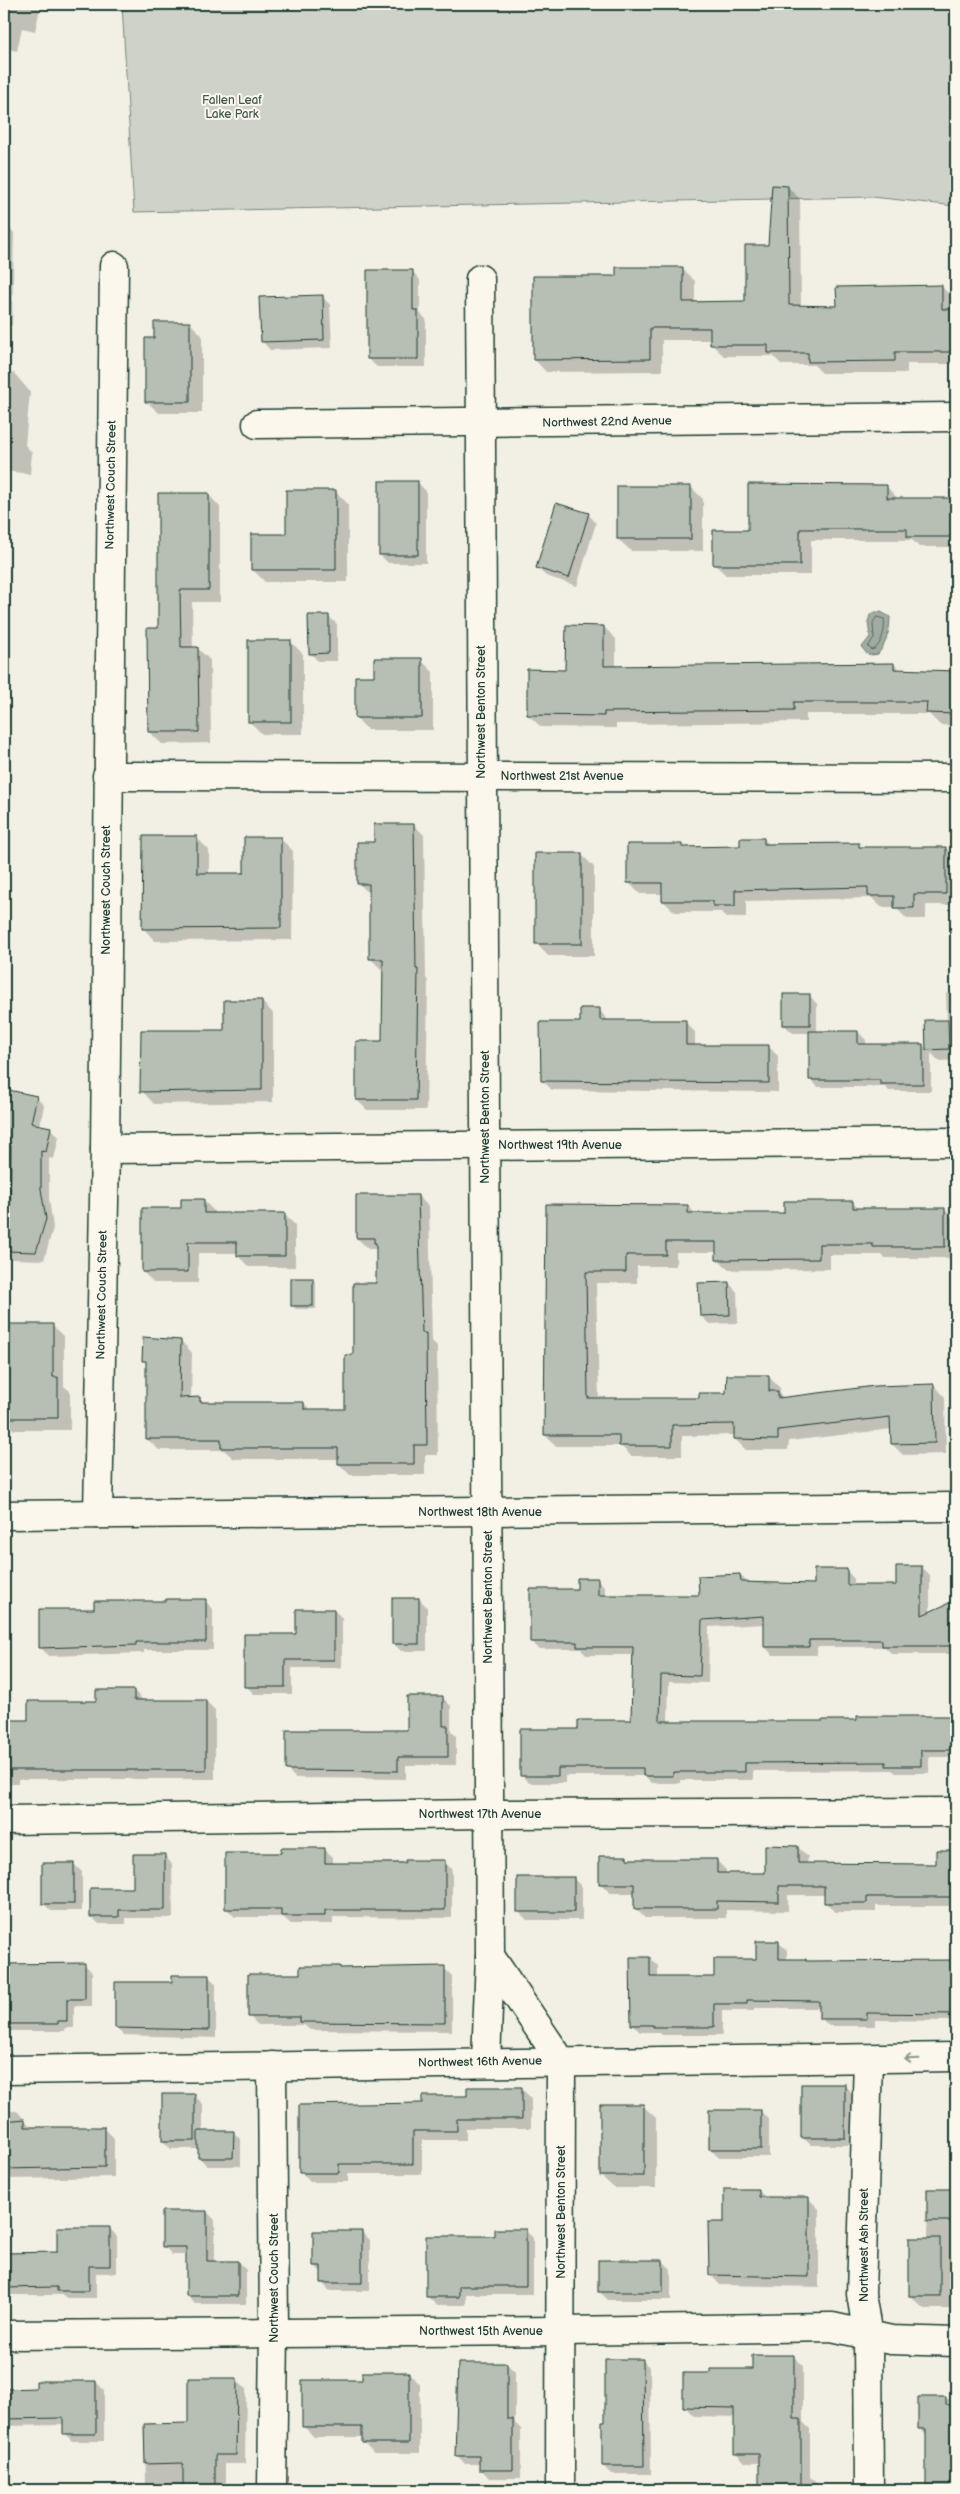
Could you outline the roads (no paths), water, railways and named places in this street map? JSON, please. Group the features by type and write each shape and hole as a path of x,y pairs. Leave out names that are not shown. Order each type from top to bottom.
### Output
{"street":[{"name":"Northwest Couch Street","path":"98,1514 105,1149 107,776 114,266"},
{"name":"Northwest Benton Street","path":"480,279 481,776 490,1956 486,2062"},
{"name":"Northwest 22nd Avenue","path":"257,424 956,417"},
{"name":"Northwest 21st Avenue","path":"107,776 956,778"},
{"name":"Northwest 19th Avenue","path":"105,1149 956,1142"},
{"name":"Northwest 18th Avenue","path":"4,1515 956,1507"},
{"name":"Northwest 17th Avenue","path":"4,1820 488,1814 956,1812"},
{"path":"490,1956 561,2061"},
{"name":"Northwest 16th Avenue","path":"4,2070 561,2061 868,2060 956,2057"},
{"name":"Northwest Ash Street","path":"868,2060 861,2294 868,2336 869,2490"},
{"name":"Northwest Benton Street","path":"560,2490 562,2331 561,2061"},
{"name":"Northwest Couch Street","path":"272,2066 274,2331 272,2490"},
{"name":"Northwest 15th Avenue","path":"4,2335 832,2327 891,2340 956,2342"}],"water":[{"path":"875,612 881,612 890,617 890,622 887,637 881,650 878,654 870,655 862,647 870,637 868,622 870,615"}],"park label":[{"name":"Fallen Leaf Lake Park","path":"232,107"}]}
